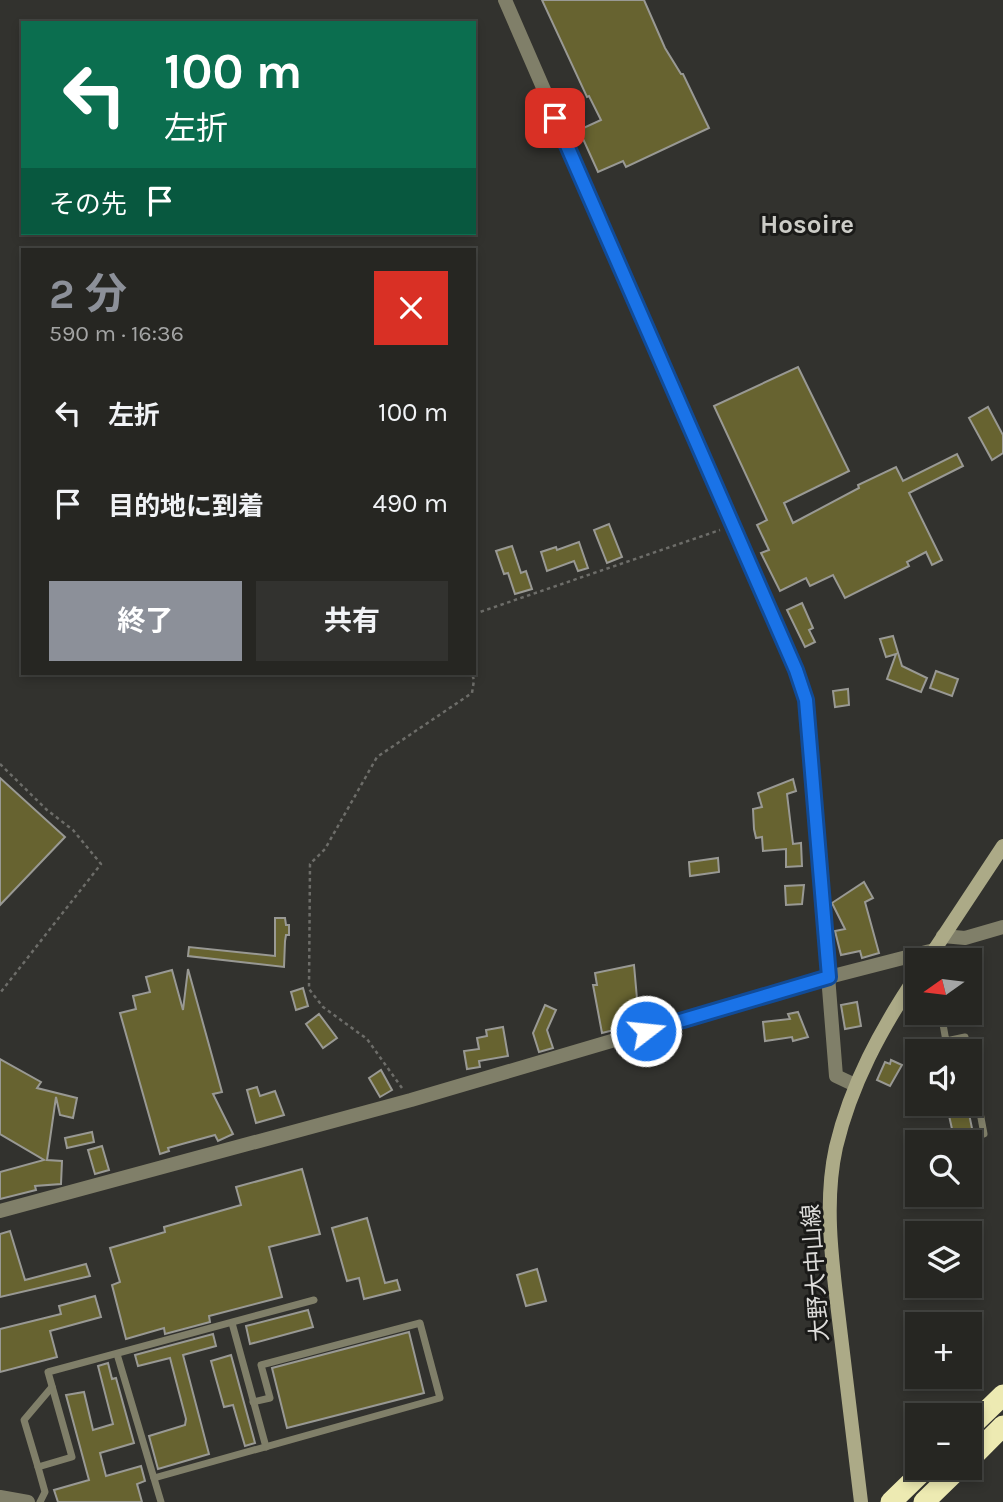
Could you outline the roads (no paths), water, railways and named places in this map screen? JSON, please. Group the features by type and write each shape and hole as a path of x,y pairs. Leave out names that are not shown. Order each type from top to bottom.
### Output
{"highway":[{"path":"982,1415 1003,1395"},
{"path":"982,1446 1003,1426"},
{"path":"891,1502 914,1480"},
{"path":"924,1502 947,1480"}],"main road":[{"path":"935,948 1003,846"},
{"name":"大野大中山線","path":"861,1502 832,1259 830,1214 836,1150 855,1085 891,1014 905,993"}],"street":[{"path":"505,0 796,670 806,700 836,1076 855,1085"},
{"path":"943,936 965,938 1003,927"},
{"path":"0,1211 411,1100 829,977 905,960"},
{"path":"0,1497 28,1502"}],"lane":[{"path":"981,1116 984,1134"},
{"path":"38,1467 72,1457 48,1372 314,1300"},
{"path":"232,1323 265,1447"},
{"path":"154,1478 440,1398 419,1323 261,1365 270,1398 253,1402"},
{"path":"117,1354 161,1502"},
{"path":"40,1502 45,1492 24,1420 52,1387"}],"district":[{"name":"Hosoire","path":"807,224"}]}
